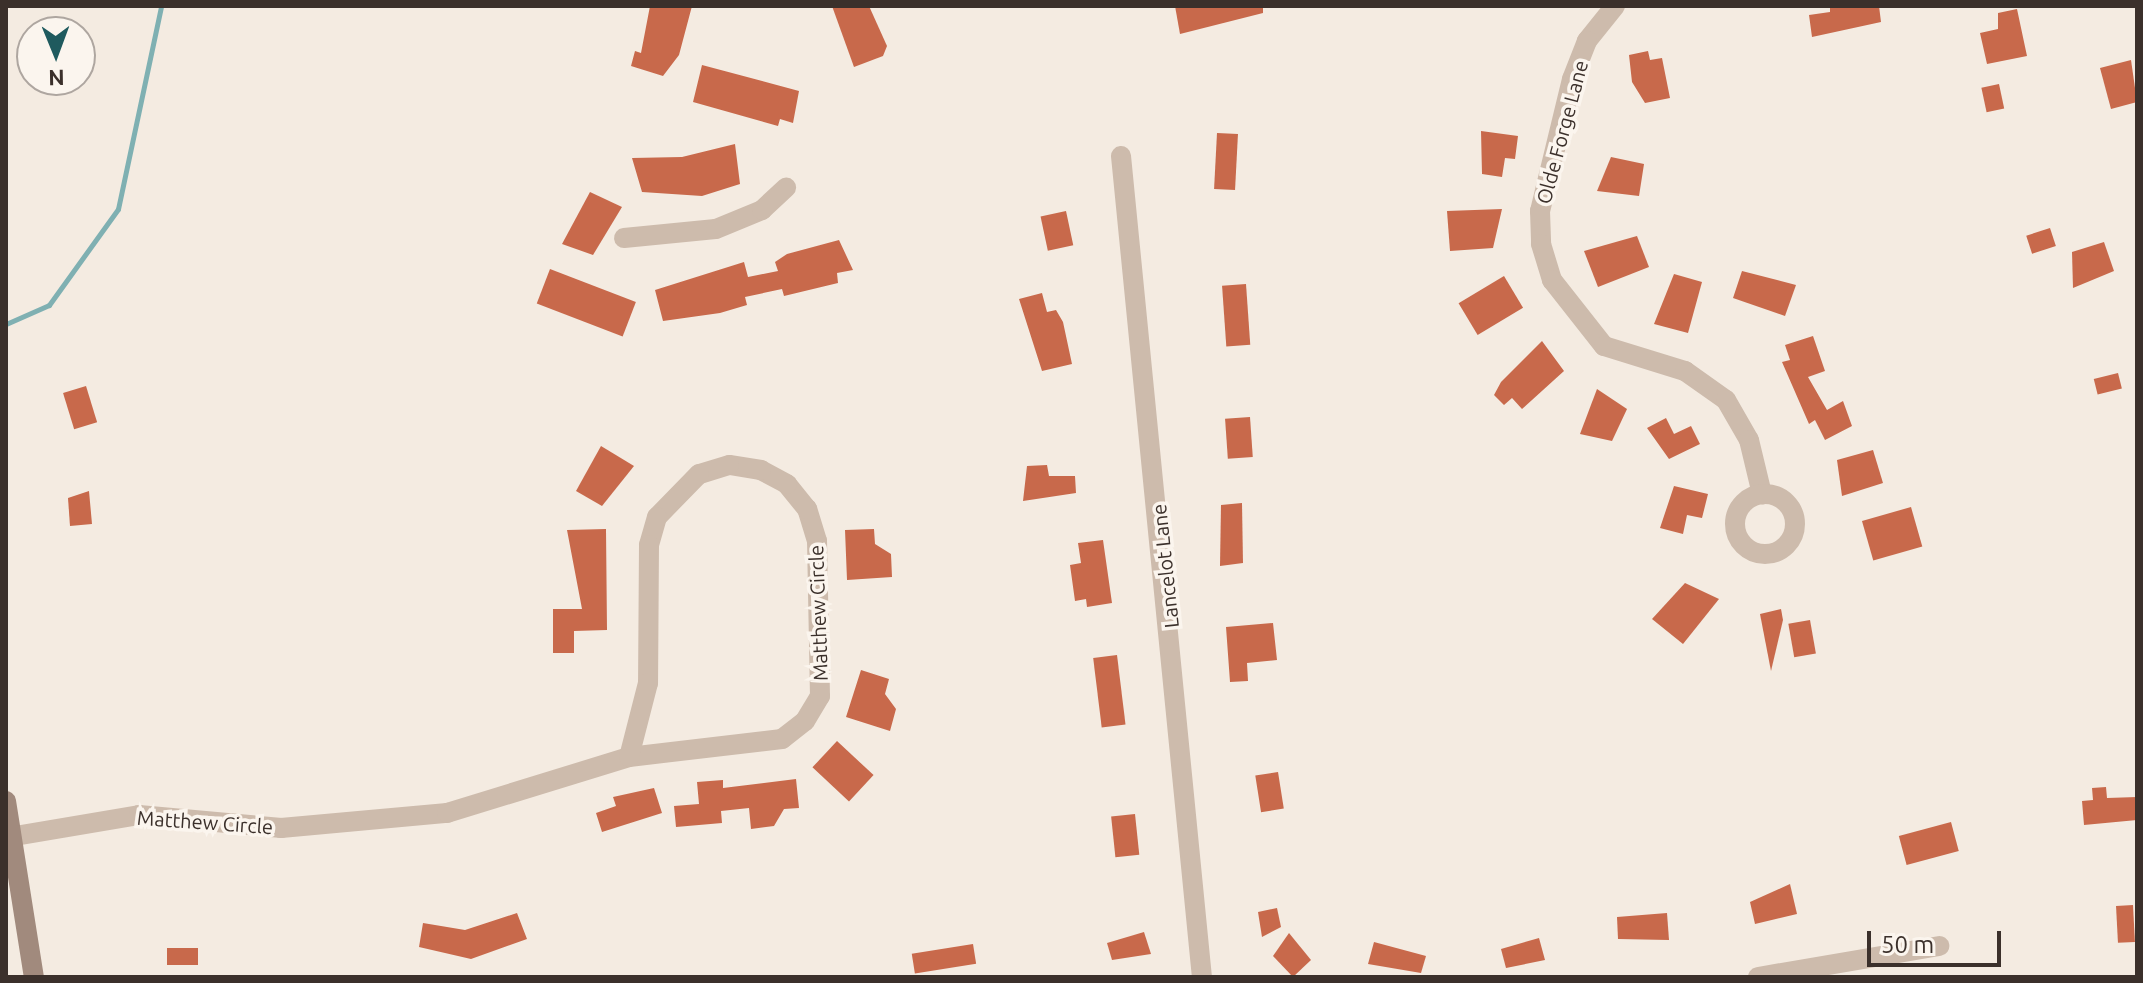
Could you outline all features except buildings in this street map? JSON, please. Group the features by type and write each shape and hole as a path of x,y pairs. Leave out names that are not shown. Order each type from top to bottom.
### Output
{"main road":[{"path":"6,801 15,836 34,977"}],"street":[{"name":"Olde Forge Lane","path":"1615,6 1587,41 1572,79 1540,211 1541,244 1552,280 1604,346 1685,371 1726,400 1749,440 1762,494"},
{"name":"Lancelot Lane","path":"1121,156 1202,977"},
{"path":"624,238 716,229 762,210 786,188"},
{"name":"Matthew Circle","path":"15,836 139,815 281,828 459,811 629,757 782,739 805,721 820,696 817,541 807,509 787,484 761,470 729,465 699,474 657,517 649,545 648,683 629,757"},
{"path":"1758,977 1939,946"}],"waterway":[{"path":"6,324 49,305 118,209 161,6"}]}
